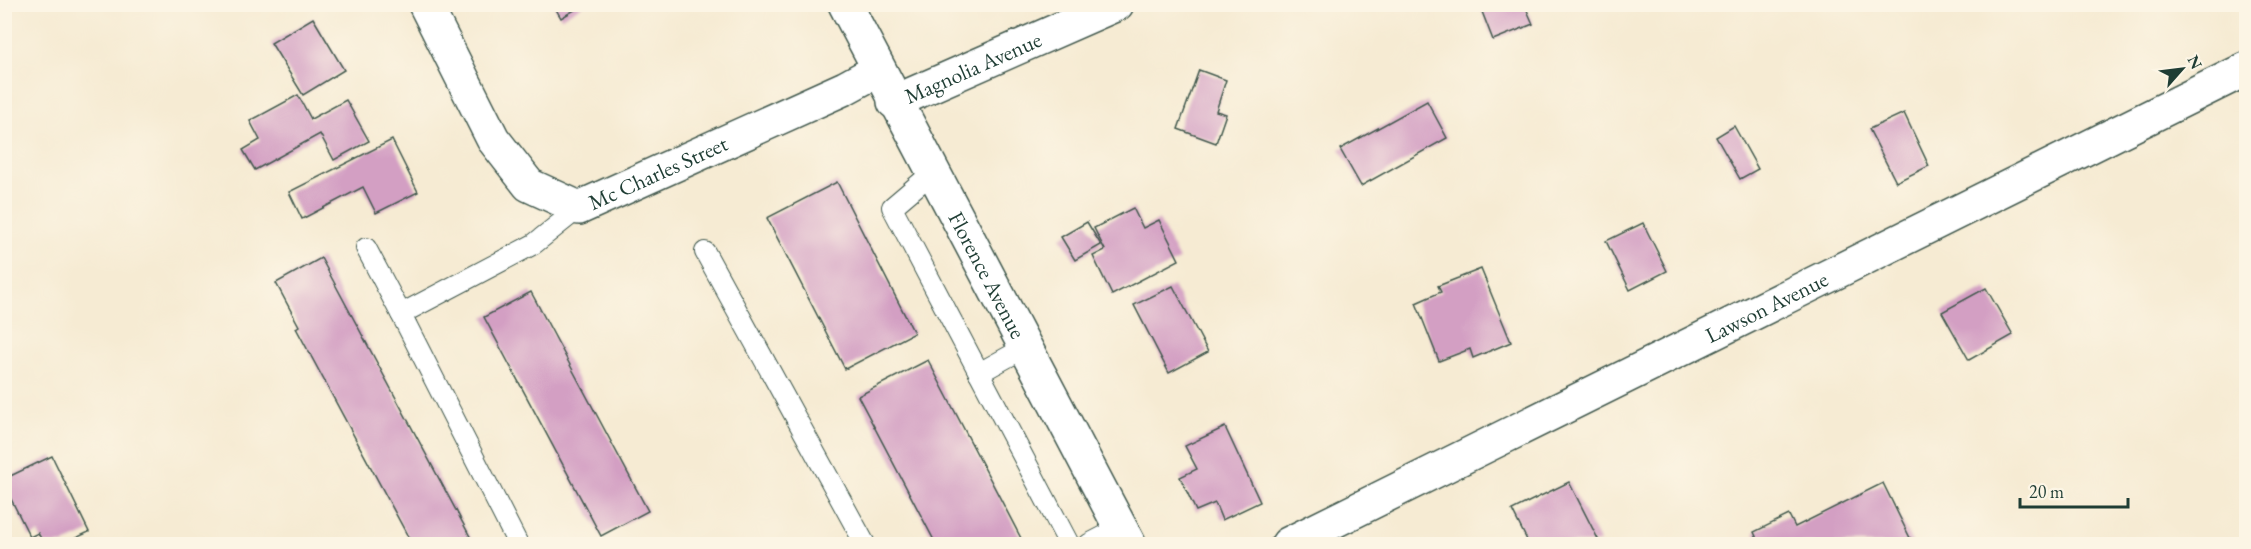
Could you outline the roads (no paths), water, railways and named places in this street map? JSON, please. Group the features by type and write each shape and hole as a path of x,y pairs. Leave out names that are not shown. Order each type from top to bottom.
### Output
{"street":[{"name":"Mc Charles Street","path":"425,4 493,139 529,185 579,208 845,88 878,70"},
{"name":"Florence Avenue","path":"845,4 894,102 1124,536"},
{"name":"Magnolia Avenue","path":"894,102 1117,4"},
{"name":"Lawson Avenue","path":"1288,544 2247,69"}],"lane":[{"path":"932,173 892,207 1069,544"},
{"path":"401,314 534,244 579,208"},
{"path":"366,248 518,544"},
{"path":"705,252 865,544"},
{"path":"978,373 1024,348"},
{"path":"1089,544 1124,536"}]}
